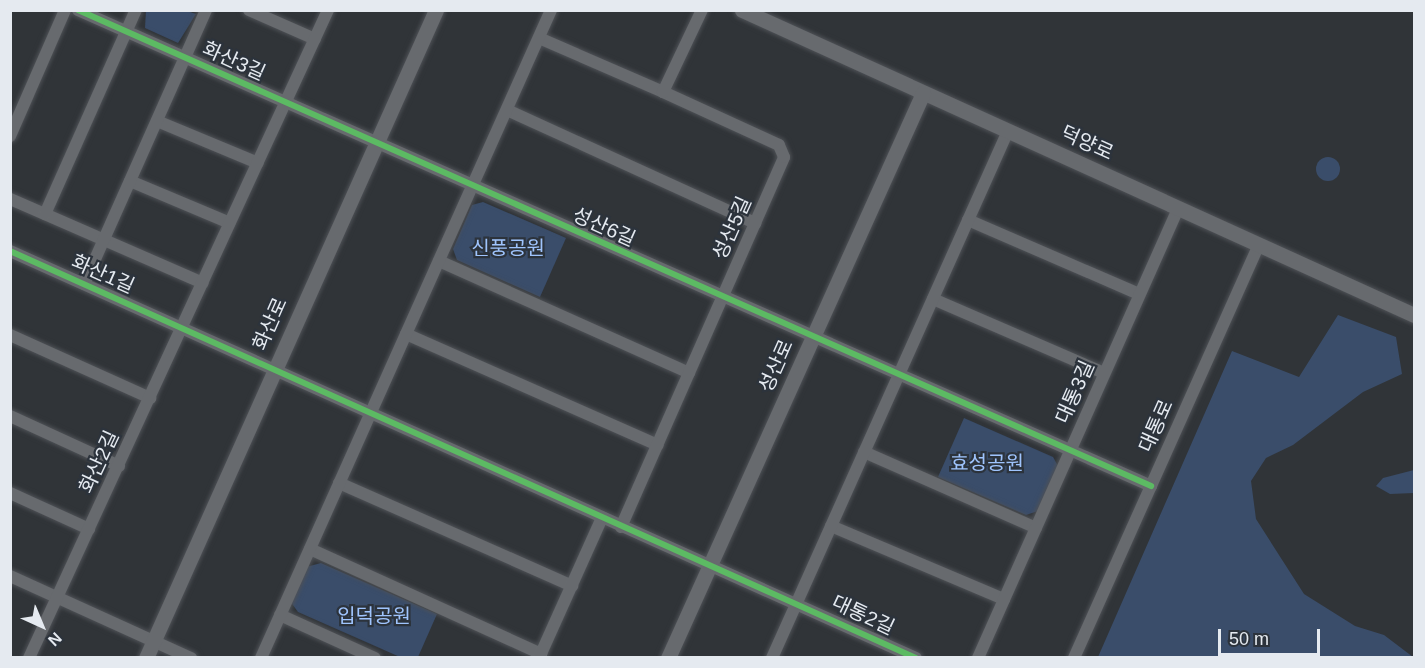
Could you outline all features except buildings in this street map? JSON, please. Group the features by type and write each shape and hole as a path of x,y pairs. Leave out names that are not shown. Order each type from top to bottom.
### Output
{"street":[{"path":"10,136 65,10"},
{"name":"화산3길","path":"78,10 376,142"},
{"path":"45,214 136,10"},
{"path":"185,58 206,10"},
{"path":"249,10 315,39"},
{"name":"화산2길","path":"29,657 328,10"},
{"name":"화산로","path":"146,657 273,368 436,10"},
{"path":"261,657 551,10"},
{"path":"539,38 663,92 702,10"},
{"name":"덕양로","path":"742,10 1414,315"},
{"name":"화산3길","path":"84,284 185,58"},
{"name":"성산5길","path":"621,527 755,223 784,150 663,92"},
{"name":"성산로","path":"668,657 923,93"},
{"path":"507,110 755,223"},
{"path":"157,121 258,163"},
{"path":"772,657 1008,131"},
{"name":"성산6길","path":"376,142 898,376"},
{"path":"130,181 230,223"},
{"path":"10,199 203,283"},
{"name":"대통3길","path":"978,657 1178,208"},
{"path":"968,220 1139,294"},
{"name":"대통로","path":"1074,657 1259,244"},
{"name":"화산1길","path":"10,251 371,412"},
{"path":"439,261 689,373"},
{"path":"933,298 1104,373"},
{"path":"406,334 657,445"},
{"path":"10,335 150,398"},
{"path":"898,376 1068,453 1151,486"},
{"path":"310,549 540,656 572,586 602,518 371,412"},
{"path":"10,416 118,466"},
{"path":"864,452 1036,528"},
{"path":"339,483 572,586"},
{"path":"10,493 89,528"},
{"name":"대통2길","path":"602,518 916,657"},
{"path":"831,526 1004,599"},
{"path":"10,576 191,657"},
{"path":"280,615 375,657"}],"green space":[{"path":"146,10 187,11 196,14 178,43 145,28"},
{"path":"1328,157 1337,160 1340,169 1337,178 1328,181 1319,178 1316,169 1319,160"},
{"name":"신풍공원","path":"483,202 566,238 540,297 457,260 453,249 472,205"},
{"path":"1338,315 1396,337 1402,374 1363,392 1293,445 1266,458 1251,481 1256,519 1304,594 1355,626 1384,635 1413,657 1098,657 1232,351 1299,377"},
{"name":"효성공원","path":"964,418 1053,457 1058,466 1038,511 1026,515 938,477"},
{"path":"1414,470 1414,493 1390,494 1376,486 1383,478"},
{"name":"입덕공원","path":"321,563 437,614 418,657 400,657 298,612 290,601 306,567"}],"cycle path":[{"path":"78,10 1151,486"},
{"path":"10,251 916,658"}]}
